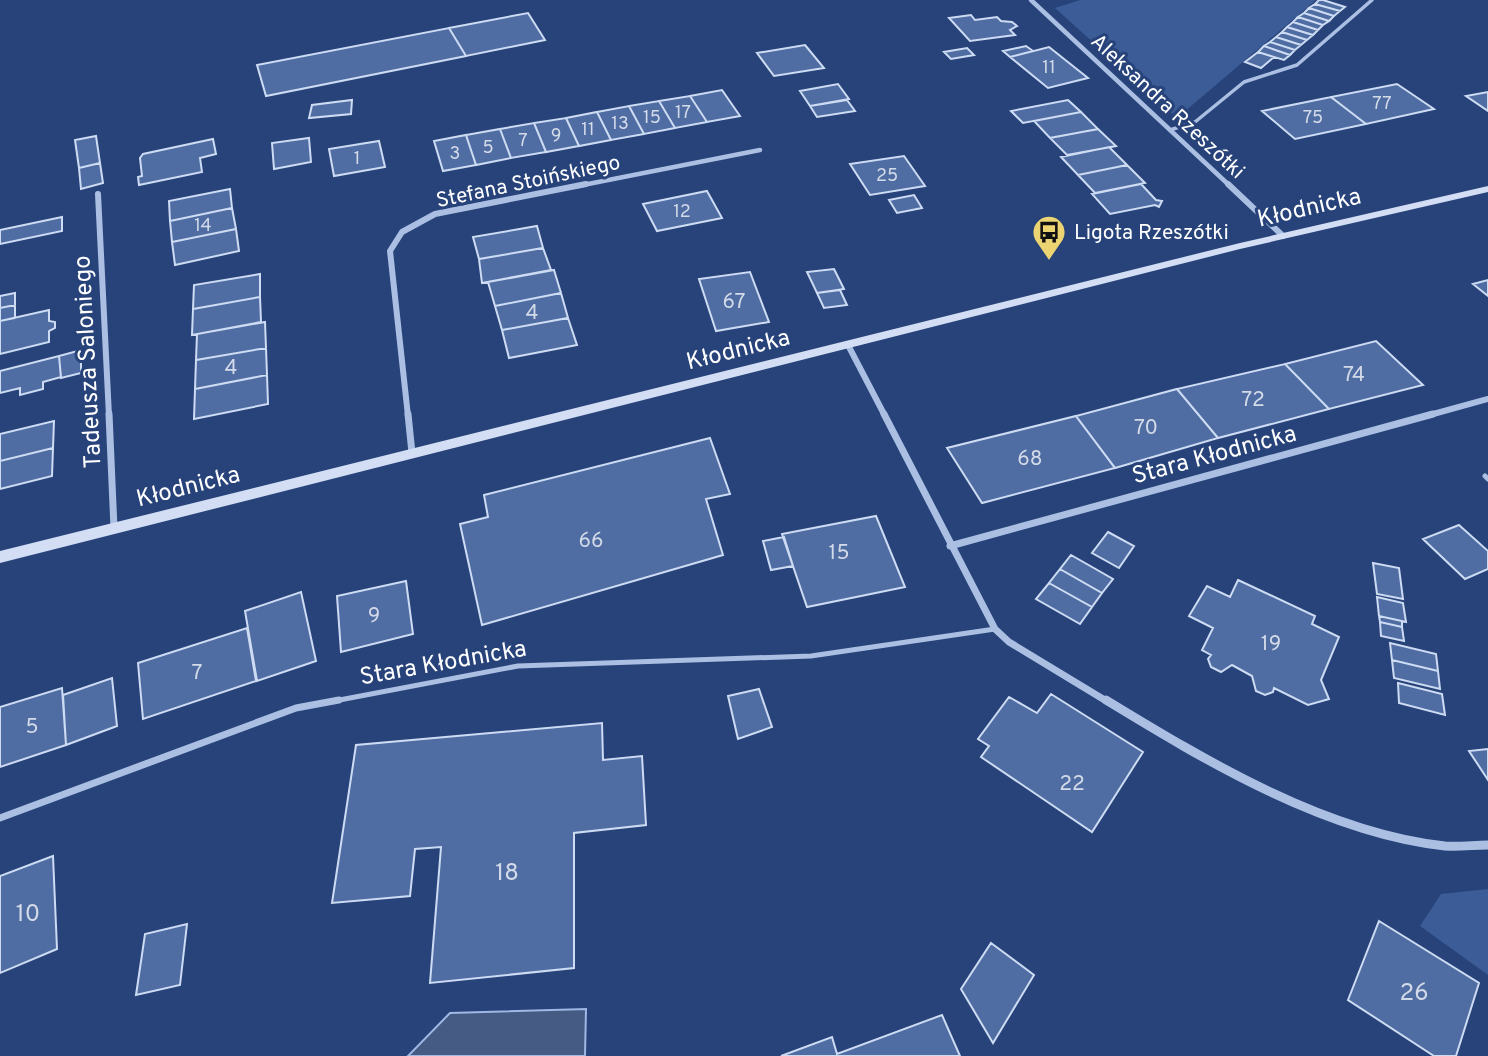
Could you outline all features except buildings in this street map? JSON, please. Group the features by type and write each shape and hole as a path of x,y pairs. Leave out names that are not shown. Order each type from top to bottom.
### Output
{"street":[{"name":"Aleksandra Rzeszótki","path":"1031,0 1283,236"},
{"name":"Stefana Stoińskiego","path":"412,453 390,251 402,232 435,214 760,150"},
{"name":"Kłodnicka","path":"0,557 1283,236 1488,190"},
{"name":"Tadeusza Saloniego","path":"98,194 114,528"},
{"path":"848,345 950,546 995,629 1009,642 1259,788 1374,830 1442,846 1488,845"},
{"name":"Stara Kłodnicka","path":"950,546 1488,399"}],"lane":[{"path":"1170,130 1195,122 1244,82 1297,65 1372,0"},
{"name":"Stara Kłodnicka","path":"0,818 296,708 518,666 811,656 995,629"}],"shaded area":[{"path":"1080,0 1316,0 1177,118 1055,8"},
{"path":"1488,889 1488,975 1420,926 1441,894"},
{"path":"586,1009 585,1056 408,1056 450,1013"}],"place":[{"name":"Ligota Rzeszótki","path":"1049,262"}]}
